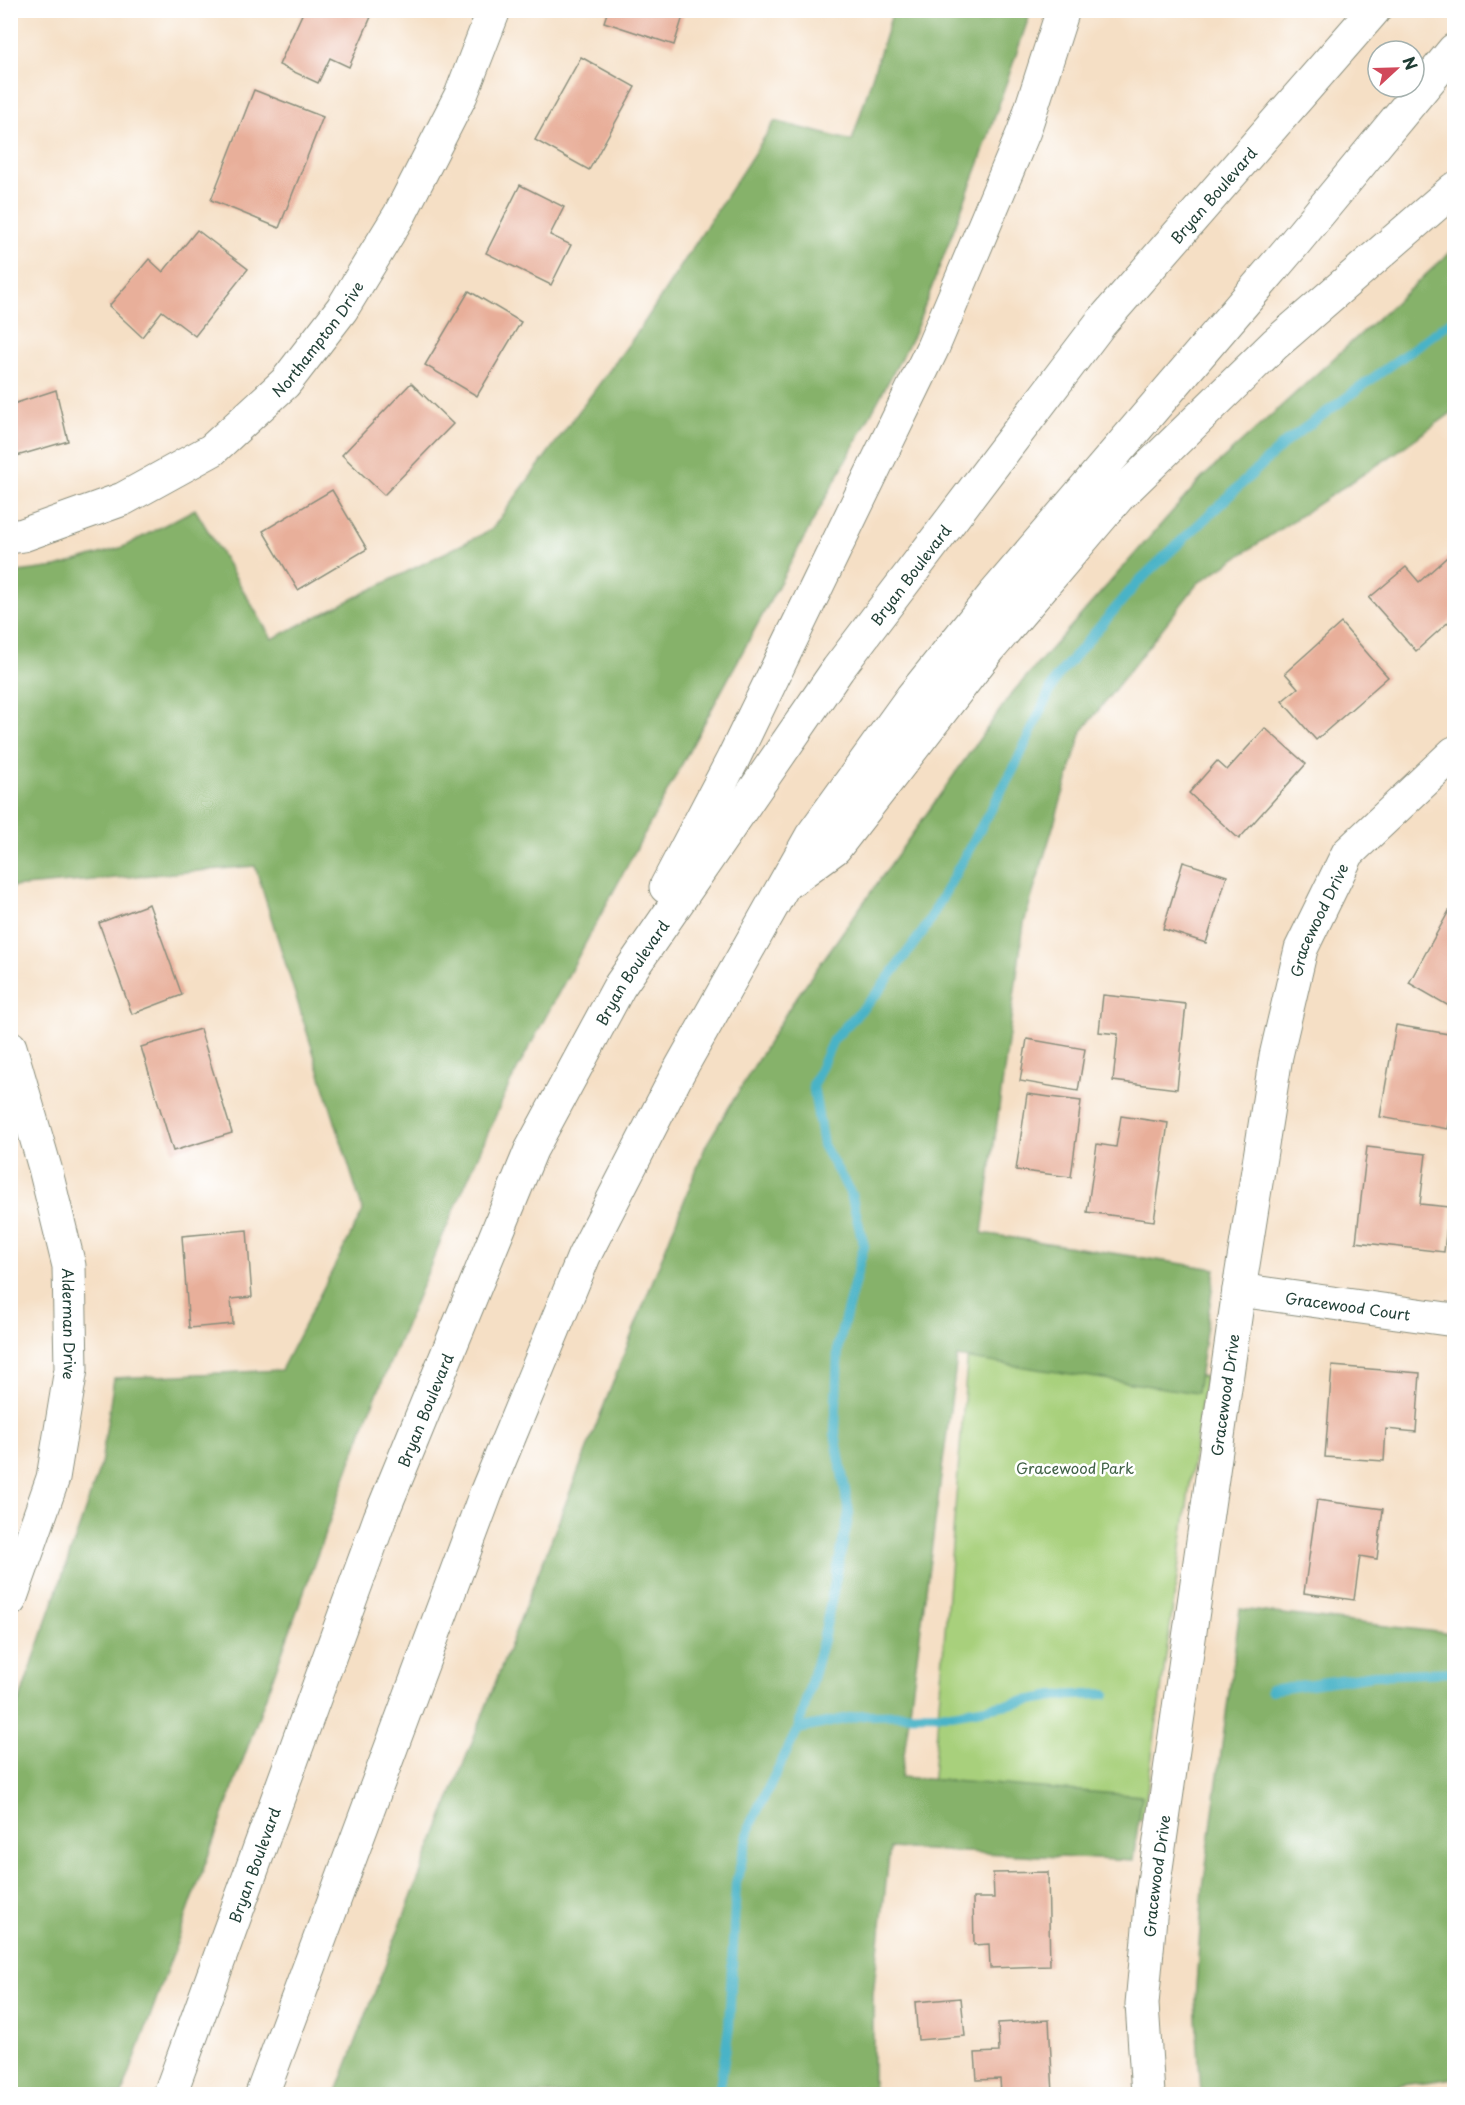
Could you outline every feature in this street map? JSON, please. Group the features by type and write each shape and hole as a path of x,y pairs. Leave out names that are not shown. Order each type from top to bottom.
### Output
{"main road":[{"name":"Northampton Drive","path":"10,537 23,535 123,499 212,450 285,383 342,309 400,214 461,95 494,10"},
{"path":"619,987 656,905 734,759 933,347 1024,132 1064,10"},
{"name":"Bryan Boulevard","path":"170,2094 380,1518 531,1150 619,987 838,669 1100,324 1374,10"},
{"path":"262,2094 486,1493 584,1257 678,1072 782,886 811,837 927,678 993,596 1292,246 1455,50"},
{"path":"782,886 835,848 990,648 1118,497 1275,344 1455,189"},
{"name":"Gracewood Drive","path":"1148,2094 1142,2004 1152,1896 1239,1290 1276,1056 1301,949 1348,854 1455,753"},
{"name":"Alderman Drive","path":"10,1047 45,1168 69,1266 71,1370 53,1478 10,1600"},
{"name":"Gracewood Court","path":"1239,1290 1455,1320"}],"green space":[{"path":"893,11 1031,11 979,163 914,334 510,1083 441,1240 365,1423 122,2094 11,2094 11,1725 101,1464 114,1378 281,1370 363,1211 255,866 13,887 10,880 11,573 56,567 123,547 195,509 272,639 491,530 640,329 775,121 852,141"},
{"path":"1454,249 1454,411 1394,454 1198,583 1082,731 1024,923 982,1233 1215,1269 1197,1393 957,1357 901,1777 1142,1796 1133,1861 890,1848 873,1994 873,2094 336,2094 706,1145 791,1005 1012,693 1202,478"},
{"name":"Gracewood Park","path":"971,1314 1205,1377 1143,1820 931,1801"},
{"path":"1240,1609 1454,1634 1454,2078 1338,2094 1201,2094 1195,2000 1203,1888"}],"building":[{"path":"304,10 374,10 349,67 330,58 318,83 279,65"},
{"path":"608,10 685,10 674,45 604,22"},
{"path":"581,57 635,87 589,170 535,140"},
{"path":"254,90 323,117 279,228 211,200"},
{"path":"520,185 564,207 550,235 571,245 551,285 486,253"},
{"path":"197,230 248,269 195,336 162,311 142,337 109,306 149,259 163,272"},
{"path":"469,291 521,322 477,396 425,365"},
{"path":"411,383 453,424 384,495 342,455"},
{"path":"56,390 68,441 10,458 10,405"},
{"path":"332,490 367,549 298,590 263,531"},
{"path":"1454,551 1454,617 1416,651 1369,598 1406,567 1419,582"},
{"path":"1341,623 1388,677 1316,740 1282,701 1298,688 1285,673"},
{"path":"1265,728 1306,764 1239,839 1189,793 1217,761 1227,770"},
{"path":"1183,862 1227,876 1206,943 1163,929"},
{"path":"149,904 182,995 132,1014 99,923"},
{"path":"1449,911 1454,914 1454,1009 1409,983"},
{"path":"1103,995 1186,1004 1177,1089 1113,1081 1118,1034 1099,1032"},
{"path":"1396,1025 1454,1035 1454,1093 1448,1129 1380,1117"},
{"path":"200,1029 232,1133 173,1151 141,1047"},
{"path":"1027,1039 1085,1049 1078,1091 1020,1081"},
{"path":"1027,1094 1081,1101 1071,1177 1016,1170"},
{"path":"1121,1116 1168,1123 1154,1221 1087,1212 1097,1144 1116,1147"},
{"path":"1367,1147 1426,1154 1420,1204 1449,1207 1444,1252 1356,1242"},
{"path":"247,1230 252,1297 231,1299 233,1324 189,1328 182,1236"},
{"path":"1332,1366 1420,1373 1416,1432 1386,1429 1384,1461 1325,1457"},
{"path":"1317,1500 1383,1509 1377,1559 1360,1556 1354,1600 1304,1593"},
{"path":"1048,1872 1050,1966 990,1968 989,1944 974,1945 973,1898 994,1898 993,1873"},
{"path":"961,1998 965,2036 918,2040 915,2002"},
{"path":"1049,2020 1053,2094 1001,2094 1000,2079 977,2080 975,2053 999,2052 998,2023"}],"waterway":[{"path":"719,2094 729,2027 736,1883 751,1823 798,1729 823,1640 849,1513 835,1433 838,1346 864,1246 851,1194 823,1145 813,1085 833,1040 878,992 924,930 1014,768 1056,678 1138,582 1287,441 1454,319"},
{"path":"1270,1690 1374,1675 1454,1672"},
{"path":"798,1729 863,1715 952,1714 1054,1696 1105,1694"}]}
